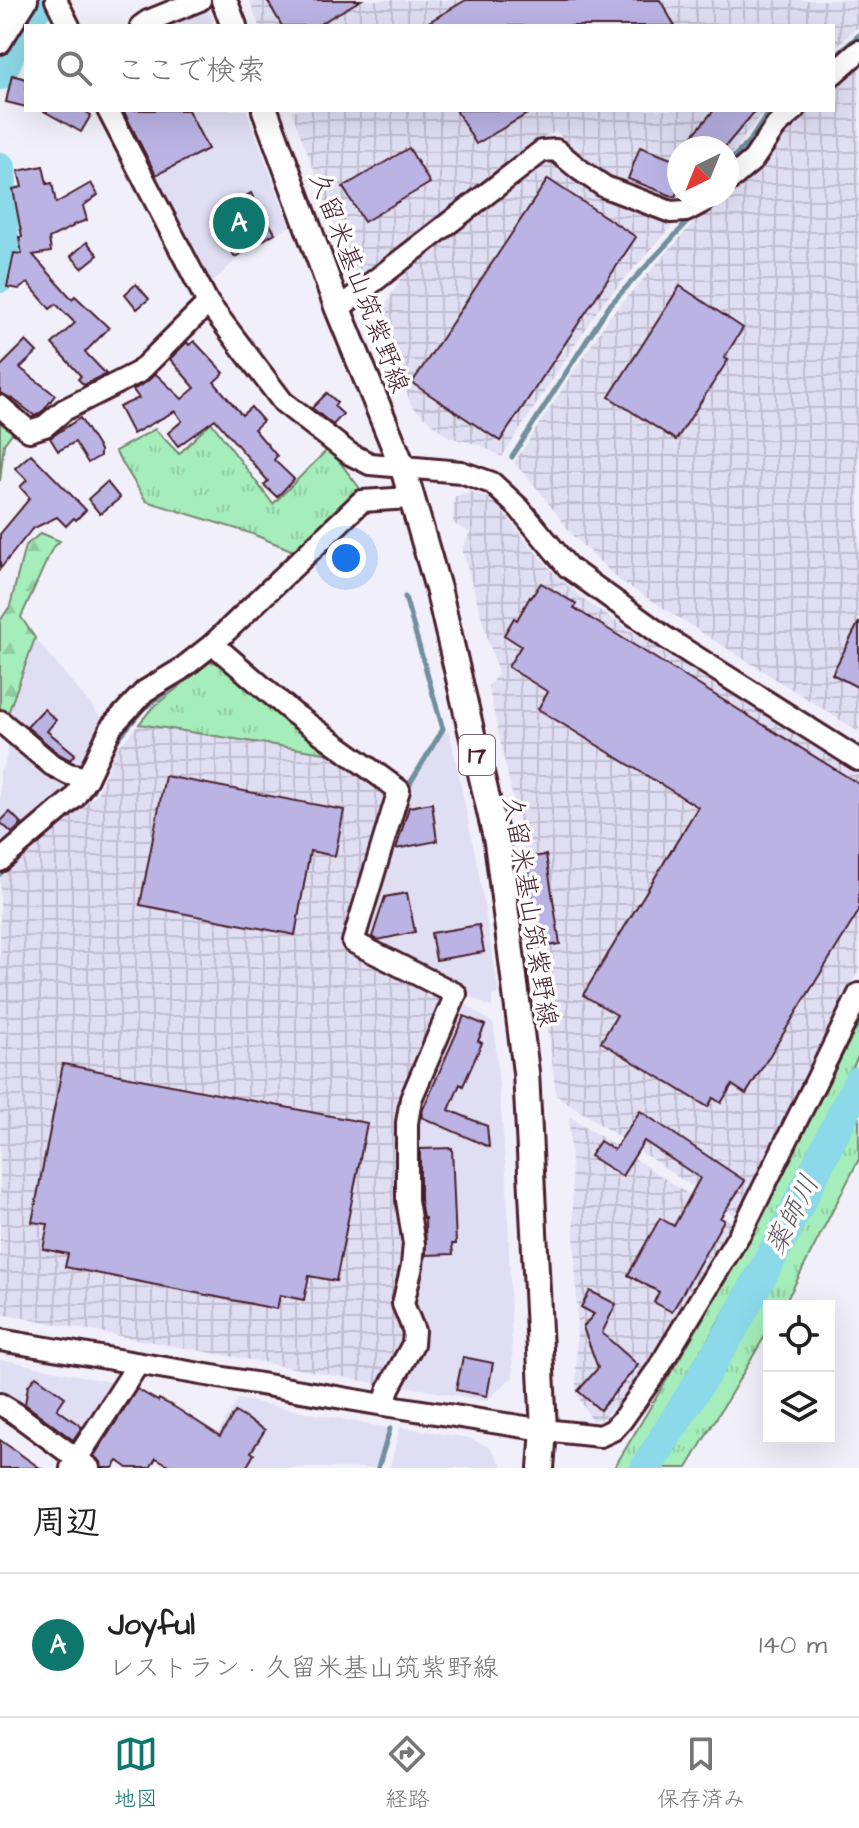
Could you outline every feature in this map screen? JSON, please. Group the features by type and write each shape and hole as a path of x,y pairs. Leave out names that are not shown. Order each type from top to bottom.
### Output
{"main road":[{"path":"224,0 233,24"},
{"name":"久留米基山筑紫野線","path":"266,112 338,309 403,468 439,592 497,842 526,1072 544,1430 541,1468"}],"street":[{"path":"0,13 11,0"},
{"path":"0,43 27,0"},
{"path":"144,24 200,0"},
{"path":"835,72 859,51"},
{"path":"109,112 208,303 283,402 350,454 370,464 461,472 492,483 519,508 568,567 666,638 859,760"},
{"path":"739,172 753,160 776,126 792,112"},
{"path":"338,309 542,151 556,150 605,187 671,212 684,208"},
{"path":"0,406 29,431 45,426 64,410 139,372 208,303"},
{"path":"0,861 74,798 112,726 145,691 180,670 213,644 362,501 410,498"},
{"path":"213,644 293,713 399,790 353,942 456,994 411,1099 407,1123 407,1200 414,1244 403,1304 414,1331 413,1344 389,1388 384,1405"},
{"path":"0,721 52,765 69,774 87,778"},
{"path":"0,1340 384,1405 600,1436 613,1430 622,1420 658,1369 745,1225 859,994"},
{"path":"0,1404 79,1465 138,1364"}],"shaded area":[{"path":"249,0 859,0 859,26 835,47 835,24 258,24"},
{"path":"206,3 214,24 154,24"},
{"path":"859,59 859,732 619,580 574,537 514,463 610,316 704,211 707,208 739,208 739,178 799,112 835,112 835,80"},
{"path":"117,112 247,112 290,226 237,259 213,282 204,281"},
{"path":"292,112 763,112 739,144 739,136 667,136 667,199 602,173 573,151 557,131 529,144 365,274 354,276"},
{"path":"541,162 565,162 595,188 675,223 601,305 502,457 479,445 448,437 411,405 381,315 407,266"},
{"path":"470,491 498,505 558,577 591,605 859,776 859,969 735,1215 556,1095 519,826 488,686 498,674 462,549 470,533 453,523 454,497"},
{"path":"35,638 105,722 84,765 63,769 7,716"},
{"path":"139,724 337,755 390,795 345,947 449,1001 397,1112 407,1255 395,1306 406,1342 380,1384 0,1314 0,878 97,794 116,749"},
{"path":"444,730 450,734 477,863 499,994 492,996 492,1008 468,995 467,990 367,940 411,787"},
{"path":"10,738 75,784 0,850 0,770 4,767"},
{"path":"464,1003 494,1024 507,1184 513,1377 486,1401 403,1386 425,1346 425,1332 415,1303 425,1255 416,1199 417,1107"},
{"path":"569,1116 731,1222 630,1391 603,1418 592,1421 576,1393 577,1307"},
{"path":"0,1359 119,1384 75,1450 0,1394"},
{"path":"238,1399 388,1428 377,1468 197,1468"},
{"path":"400,1427 469,1438 491,1448 504,1468 390,1468"}],"green space":[{"path":"0,415 16,428 4,444 0,481"},
{"path":"211,422 273,504 329,448 361,490 296,552 250,533 146,501 115,451 155,429 179,454"},
{"path":"41,533 60,541 52,549 21,617 35,638 6,719 0,714 0,621 10,606 25,546"},
{"path":"210,662 224,663 337,755 139,724 152,708"},
{"path":"859,1022 859,1055 756,1259 631,1468 614,1468 750,1240"},
{"path":"859,1111 859,1159 792,1290 786,1300 763,1300 763,1339 687,1468 661,1468 771,1283"}],"building":[{"path":"267,0 361,0 319,24 281,24"},
{"path":"466,0 660,0 674,24 425,24"},
{"path":"12,75 24,78 24,106 6,102"},
{"path":"46,112 86,112 91,115 81,132"},
{"path":"124,112 189,112 208,149 156,175"},
{"path":"457,112 531,112 476,144"},
{"path":"712,112 754,112 734,136 692,136"},
{"path":"640,147 667,157 667,194 628,179"},
{"path":"409,148 430,183 364,222 343,187"},
{"path":"43,166 47,184 52,183 56,203 91,183 98,195 83,206 87,220 49,238 51,252 33,255 72,299 75,296 109,328 85,352 106,374 84,385 78,379 81,376 52,344 75,323 56,304 50,309 28,283 19,289 7,287 14,253 22,254 13,189 22,187 18,171"},
{"path":"548,179 636,237 500,441 412,383"},
{"path":"251,193 275,233 235,257 211,218"},
{"path":"87,242 98,255 82,268 71,256"},
{"path":"136,284 149,299 137,309 125,294"},
{"path":"680,286 743,328 724,358 728,360 676,440 609,397"},
{"path":"26,341 37,352 20,368 55,395 35,416 0,393 0,367"},
{"path":"194,341 224,373 214,382 242,415 251,407 263,421 254,429 277,456 274,460 294,479 277,497 264,485 268,481 215,419 178,446 168,433 182,421 175,411 133,434 119,407 139,398 133,390 156,374 182,399 195,388 170,359 187,342 189,345"},
{"path":"327,393 337,402 334,406 343,414 333,425 312,408"},
{"path":"80,418 100,450 100,456 88,463 75,442 58,451 50,438"},
{"path":"31,454 86,510 66,526 57,517 32,529 0,569 0,534 30,498 20,487 27,480 15,468"},
{"path":"107,482 120,498 100,514 88,499"},
{"path":"541,583 576,604 574,608 859,784 859,911 746,1094 732,1085 721,1103 713,1098 708,1107 601,1042 617,1015 583,995 698,807 538,709 548,692 508,667 521,646 504,635"},
{"path":"859,622 859,688 832,674"},
{"path":"44,709 56,720 47,731 75,754 70,760 27,727"},
{"path":"165,776 344,810 335,856 310,851 295,935 140,905"},
{"path":"432,803 437,841 396,849 409,807"},
{"path":"10,812 22,824 12,833 0,822"},
{"path":"546,855 560,944 541,947 526,858"},
{"path":"407,893 415,932 378,940 372,937 385,897"},
{"path":"479,925 484,952 436,960 431,933"},
{"path":"464,1016 485,1025 478,1041 482,1043 449,1110 487,1126 489,1147 421,1117"},
{"path":"63,1064 367,1123 336,1281 309,1276 304,1300 280,1295 277,1309 65,1267 68,1254 43,1249 48,1224 32,1222"},
{"path":"640,1111 745,1181 720,1218 724,1220 672,1312 654,1302 659,1292 628,1275 660,1218 674,1226 700,1178 644,1141 622,1176 590,1156 600,1141 614,1150"},
{"path":"452,1148 456,1244 452,1244 453,1254 426,1255 425,1218 420,1199 420,1149"},
{"path":"590,1291 616,1304 602,1333 638,1365 600,1410 578,1391 598,1368 583,1327 594,1314 581,1307"},
{"path":"463,1357 493,1363 487,1396 456,1390"},
{"path":"36,1376 65,1397 57,1409 82,1427 73,1440 25,1404 28,1386"},
{"path":"137,1389 173,1406 220,1436 235,1412 265,1430 251,1452 254,1454 246,1468 174,1468 156,1458 150,1468 128,1468 118,1461 113,1468 102,1468 101,1462 94,1456"},
{"path":"0,1440 40,1468 0,1468"}],"waterway":[{"path":"0,74 25,18 44,0"},
{"path":"835,56 859,35"},
{"path":"739,152 771,112"},
{"path":"0,168 4,258 0,277"},
{"path":"512,457 608,307 693,216"},
{"path":"405,597 443,729 407,792"},
{"path":"225,641 264,674"},
{"path":"113,745 143,709 181,681"},
{"path":"83,800 92,792 103,768"},
{"path":"365,941 373,909"},
{"name":"薬師川","path":"646,1468 731,1331 859,1082"},
{"path":"378,1468 390,1429"}],"place":[{"name":"Joyful","path":"239,223"}]}
